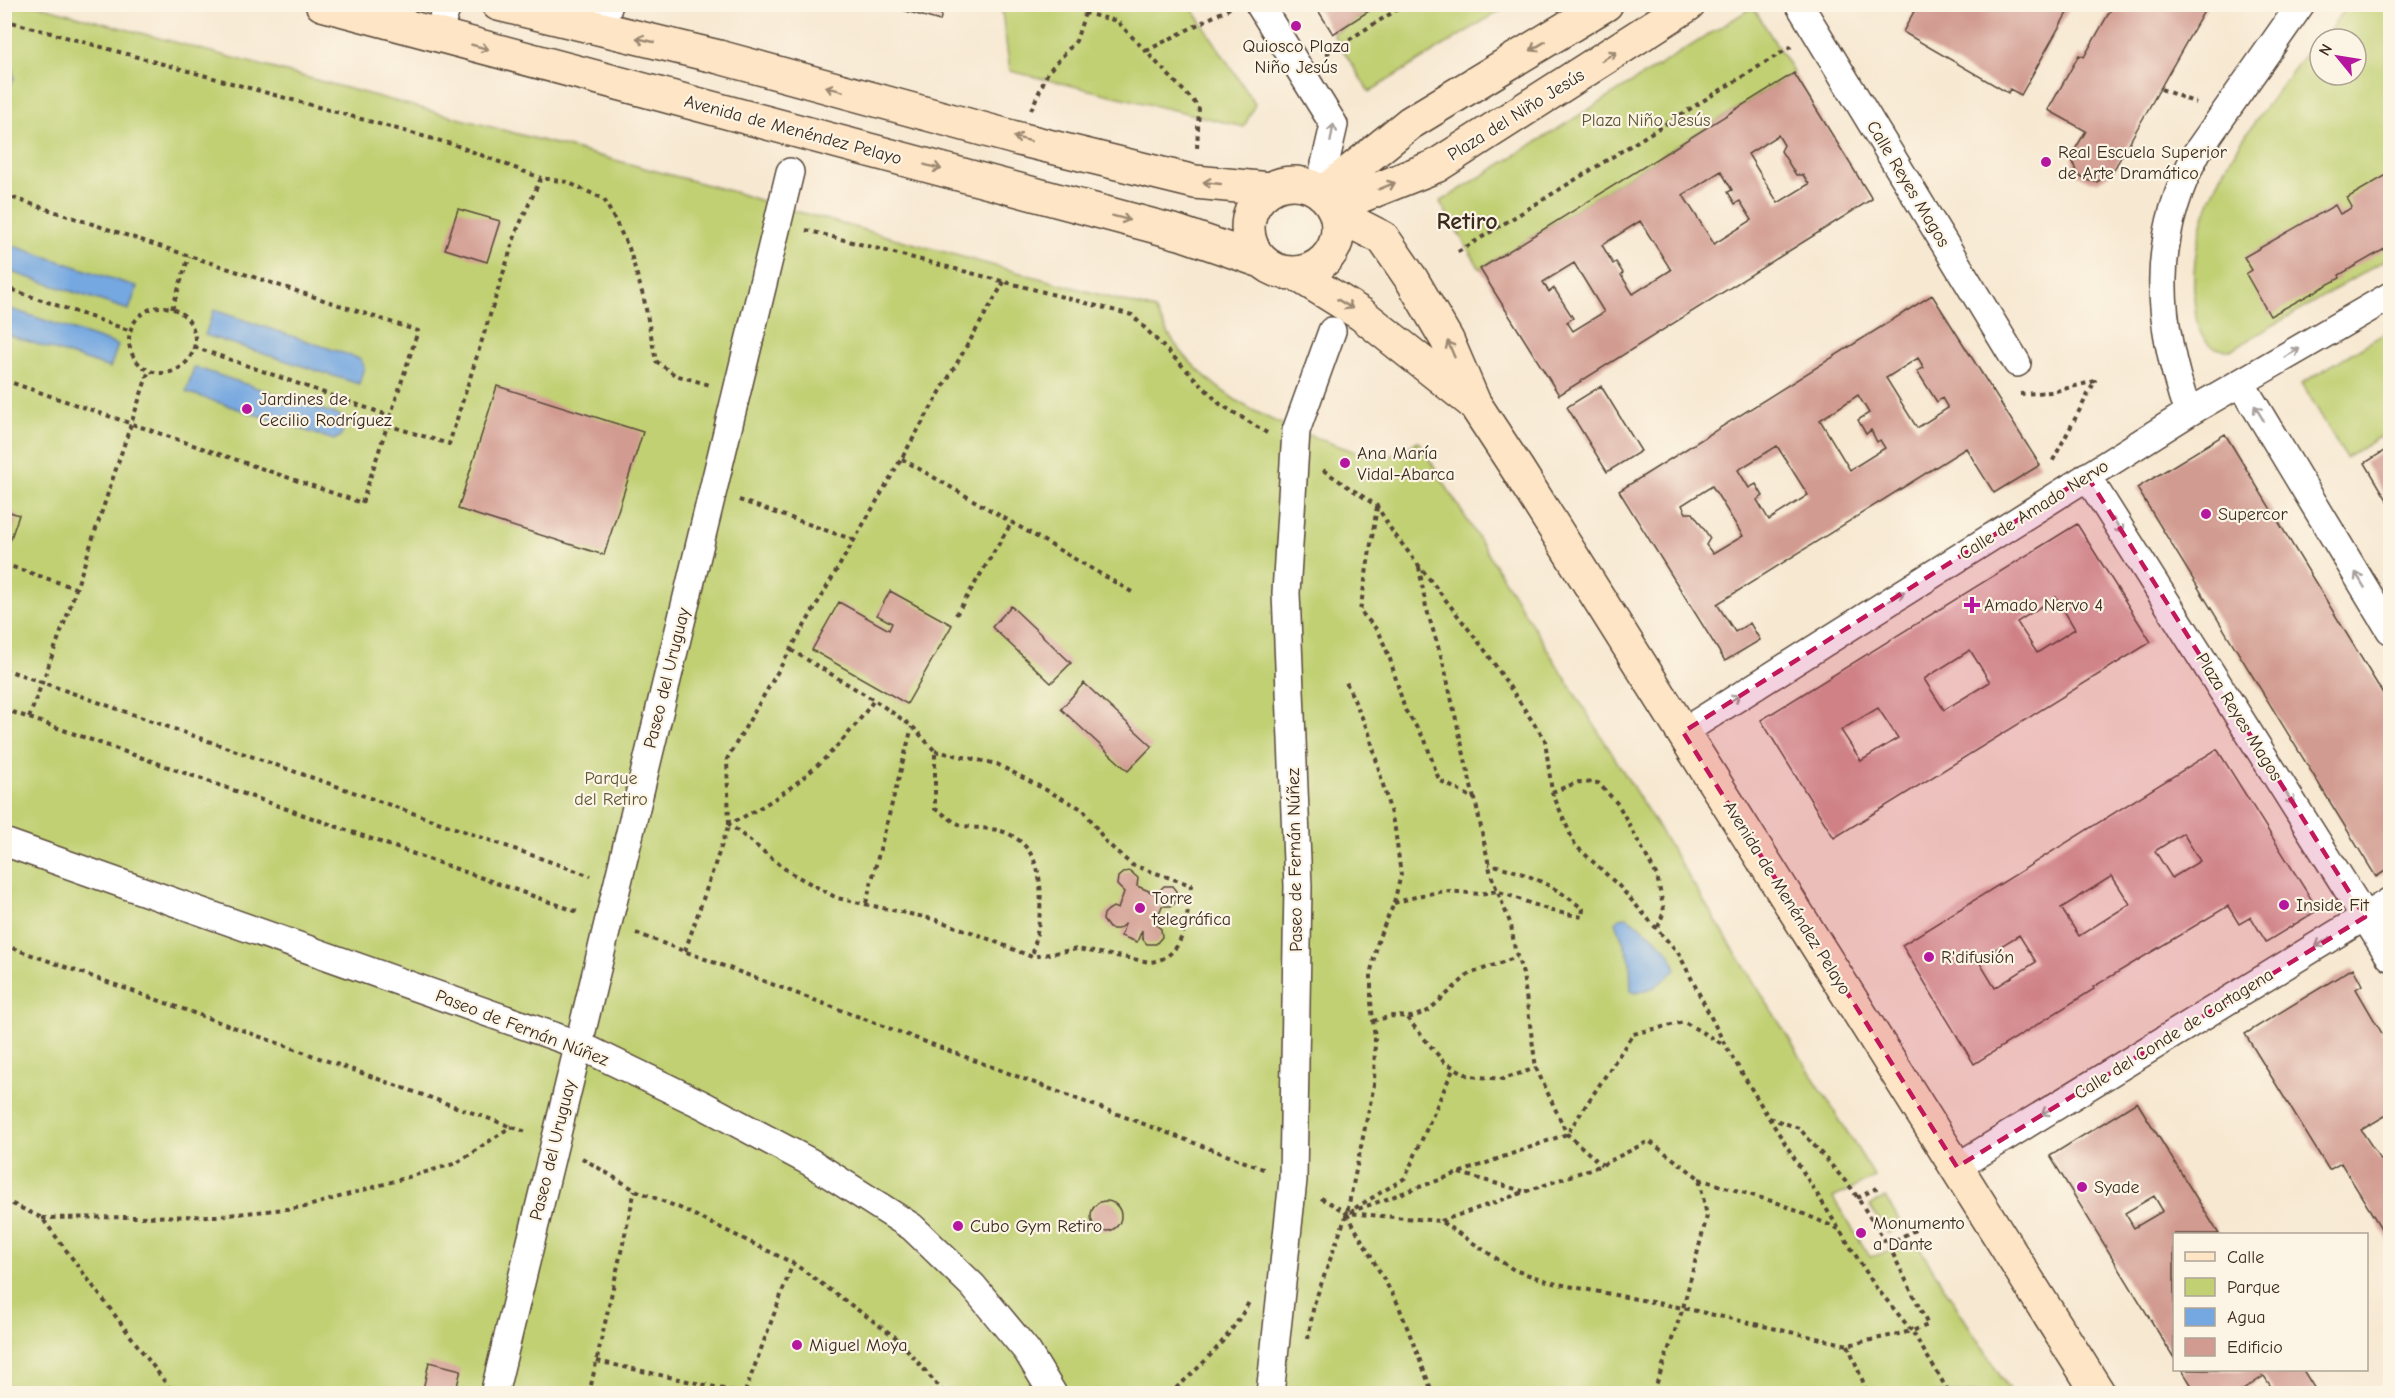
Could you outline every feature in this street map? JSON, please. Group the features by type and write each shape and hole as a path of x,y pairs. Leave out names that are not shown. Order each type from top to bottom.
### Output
{"main road":[{"name":"Avenida de Menéndez Pelayo","path":"322,4 1180,233 1261,261"},
{"path":"498,4 605,17 719,57 1019,139 1195,182 1270,189"},
{"path":"1328,201 1410,123 1606,4"},
{"name":"Plaza del Niño Jesús","path":"1328,201 1436,166 1689,4"},
{"path":"1290,182 1305,184 1328,201 1339,228 1336,243 1329,256 1318,267 1303,273 1295,273 1274,270 1261,261 1250,241 1248,219 1254,205 1263,194 1290,182"},
{"name":"Avenida de Menéndez Pelayo","path":"1328,201 1383,238 1412,280 1447,340 1474,403 2099,1394"},
{"name":"Avenida de Menéndez Pelayo","path":"1295,273 1361,314 1474,403"}],"street":[{"path":"437,35 448,4"},
{"path":"1259,4 1334,125 1328,201"},
{"name":"Calle Reyes Magos","path":"1799,4 2017,363"},
{"path":"2188,412 2174,370 2166,328 2162,287 2169,222 2185,175 2219,118 2301,4"},
{"name":"Paseo del Uruguay","path":"494,1394 790,172"},
{"name":"Calle de Amado Nervo","path":"1683,732 2188,412 2391,296"},
{"name":"Paseo de Fernán Núñez","path":"1270,1394 1293,1180 1298,886 1286,593 1294,450 1296,431 1332,331"},
{"path":"2241,383 2391,630"},
{"name":"Plaza Reyes Magos","path":"2087,476 2391,957"},
{"name":"Paseo de Fernán Núñez","path":"4,842 579,1046 703,1106 810,1162 912,1227 973,1286 1027,1351 1053,1394"},
{"name":"Calle del Conde de Cartagena","path":"1957,1167 2391,901"}],"path":[{"path":"1019,139 1048,72 1076,41 1085,12 1081,4"},
{"path":"1146,51 1236,4"},
{"path":"1326,54 1406,4"},
{"path":"1085,12 1117,21 1199,107 1195,182"},
{"path":"4,20 455,146 541,178 567,182 604,199 629,248 644,299 656,361 675,375 736,394"},
{"path":"1458,252 1815,31"},
{"path":"2161,89 2193,102 2219,118"},
{"path":"387,425 449,444 517,230 541,178"},
{"path":"4,195 418,331 362,503 132,422 4,380"},
{"path":"778,223 1132,315 1220,404 1377,506 1392,531 1487,653 1545,740 1552,792 1575,845 1619,886 1679,954 1725,1045 1769,1118 1875,1287 1912,1331 1950,1394"},
{"path":"172,309 189,255"},
{"path":"685,951 729,824 727,759 1004,282"},
{"path":"4,287 131,331"},
{"path":"154,309 172,309 185,317 192,326 195,337 194,347 184,365 175,371 164,373 149,370 137,361 131,352 131,331 136,321 144,313 154,309"},
{"path":"194,347 390,416"},
{"path":"2017,363 2012,394 2052,392 2095,381 2049,467"},
{"path":"29,718 68,613 149,370"},
{"path":"901,459 1132,592"},
{"path":"712,491 854,540"},
{"path":"1377,506 1360,611 1379,632 1390,659 1405,710 1425,740 1439,780 1474,799"},
{"path":"956,615 1012,522"},
{"path":"4,564 75,588"},
{"path":"1419,566 1426,607 1444,666 1488,864 1511,925 1523,974 1536,1068 1567,1134 1602,1165"},
{"path":"729,824 789,872 837,898 933,919 1032,957 1077,949 1150,962 1162,961 1174,951 1186,925 1191,885 1132,865 1106,842 1084,810 997,764 935,751 912,726 874,700 790,650"},
{"path":"4,669 617,885"},
{"path":"1306,1348 1314,1304 1347,1213 1374,1085 1371,971 1379,937 1394,903 1401,875 1395,830 1369,733 1346,682"},
{"path":"729,824 757,811 787,792 823,762 854,729 874,700"},
{"path":"4,709 685,951 1293,1180 1347,1213 1440,1221 1602,1165 1649,1141 1699,1179 1778,1203 1839,1229"},
{"path":"866,903 912,726"},
{"path":"935,751 935,808 960,824 987,827 1008,833 1024,844 1028,851 1041,886 1042,905 1032,957"},
{"path":"1552,792 1579,782 1598,783 1618,804 1657,876 1664,911 1657,930"},
{"path":"1394,903 1446,891 1480,894 1497,891 1552,911 1582,917 1582,909 1564,893 1532,877 1488,864"},
{"path":"4,945 555,1142 635,1190 680,1208 794,1263 898,1339 945,1394"},
{"path":"1373,1021 1392,1016 1412,1017 1428,1011 1469,974 1517,957"},
{"path":"1406,1017 1443,1061 1469,1076 1503,1079 1536,1068"},
{"path":"1347,1213 1567,1134 1633,1034 1684,1022 1725,1045"},
{"path":"1347,1213 1405,1178 1454,1067"},
{"path":"1440,1221 1514,1270 1552,1283 1683,1308 1848,1345 1912,1331 1928,1325 1887,1244 1857,1198 1798,1128 1769,1118"},
{"path":"4,1200 42,1218 218,1216 305,1207 457,1162 512,1126"},
{"path":"1459,1173 1524,1191"},
{"path":"1653,1394 1683,1308 1707,1216 1699,1179"},
{"path":"1857,1198 1881,1186"},
{"path":"589,1394 635,1190"},
{"path":"1347,1213 1398,1304 1433,1394"},
{"path":"42,1218 174,1394"},
{"path":"1887,1244 1917,1229"},
{"path":"597,1361 746,1393 794,1263"},
{"path":"1169,1394 1216,1349 1240,1319 1250,1299"},
{"path":"1848,1345 1868,1394"}],"highlighted area":[{"path":"2087,476 2365,917 1957,1167 1683,732"}],"green space":[{"name":"Parque del Retiro","path":"5,4 36,5 734,192 1155,310 1173,341 1208,380 1244,406 1264,416 1343,448 1374,456 1393,455 1418,441 1875,1177 1833,1198 1870,1257 1917,1244 2011,1393 5,1394"},
{"path":"1001,5 1190,5 1255,104 1244,127 1010,71"},
{"path":"1380,5 1509,5 1369,92 1333,34"},
{"path":"2348,5 2390,5 2390,257 2231,350 2217,348 2206,341 2196,317 2194,276 2199,238 2209,203 2224,170 2243,139 2308,50 2308,87 2368,87 2368,27 2332,27"},
{"name":"Plaza Niño Jesús","path":"1753,7 1794,73 1480,269 1440,202"},
{"path":"2390,330 2390,431 2346,458 2302,383"},
{"path":"1885,1197 1902,1225 1888,1234 1870,1206"}],"water":[{"path":"4,53 11,61 14,78 5,94"},
{"path":"5,243 137,287 129,310 5,270"},
{"path":"5,307 118,345 110,368 5,334"},
{"path":"214,310 361,359 364,367 359,384 205,335"},
{"path":"194,367 347,418 341,436 334,440 186,392"},
{"path":"1627,917 1664,947 1670,954 1676,970 1655,987 1636,993 1631,991 1630,960 1616,922 1619,918"}],"building":[{"path":"882,4 944,4 940,21"},
{"path":"1314,4 1380,4 1333,34"},
{"path":"1918,4 2072,4 2021,95 2010,89 2008,93 1903,32"},
{"path":"2114,4 2208,4 2112,173 2097,182 2089,181 2077,174 2072,160 2074,151 2086,131 2048,110 2079,55 2084,57"},
{"path":"1794,73 1872,199 1559,395 1480,269","holes":["1778,135 1784,145 1781,151 1796,175 1803,175 1809,184 1778,203 1748,154","1721,171 1732,190 1728,192 1735,204 1740,201 1752,220 1714,244 1683,195","1640,221 1671,270 1633,294 1621,275 1623,273 1616,262 1613,264 1602,245","1574,263 1604,312 1573,331 1567,322 1573,318 1554,288 1549,292 1543,282"]},
{"path":"2390,173 2390,246 2339,275 2340,278 2270,316 2246,274 2252,270 2244,257 2335,205 2340,214 2346,211 2352,207 2347,198"},
{"path":"458,209 500,221 487,262 445,249"},
{"path":"1932,295 2040,465 1994,493 1966,448 1717,604 1735,632 1750,623 1760,640 1725,661 1619,491","holes":["1918,358 1924,368 1917,371 1937,402 1942,398 1948,408 1917,428 1886,378","1858,395 1869,413 1858,420 1866,434 1871,430 1877,442 1880,440 1885,448 1850,470 1820,420","1777,446 1808,495 1769,520 1757,500 1763,496 1756,484 1749,488 1738,470","1712,486 1743,536 1713,554 1706,545 1710,538 1693,513 1686,513 1682,505"]},
{"path":"497,386 643,432 604,555 458,509"},
{"path":"1601,386 1641,451 1607,472 1567,407"},
{"path":"2225,434 2390,705 2390,868 2376,877 2137,488"},
{"path":"2390,447 2390,505 2365,463"},
{"path":"4,510 19,515 10,541 4,540"},
{"path":"2077,524 2151,642 1834,838 1761,720","holes":["2056,597 2075,629 2037,653 2017,622","1970,650 1990,682 1944,710 1924,679","1878,708 1898,738 1861,761 1841,730"]},
{"path":"890,591 952,625 907,704 812,650 839,602 889,630 892,623 877,615"},
{"path":"1011,606 1071,663 1051,683 992,627"},
{"path":"1084,683 1152,746 1128,771 1061,709"},
{"path":"2217,749 2318,910 2266,942 2251,917 2239,924 2228,906 2093,987 2094,989 1974,1064 1902,945","holes":["2183,833 2200,861 2172,878 2155,851","2112,876 2130,904 2079,936 2061,908","2019,935 2036,962 1995,988 1978,960"]},
{"name":"Torre telegráfica","path":"1130,871 1138,878 1137,886 1156,894 1164,886 1172,886 1176,891 1175,903 1171,906 1162,906 1155,924 1161,929 1162,937 1156,944 1147,944 1142,938 1142,930 1137,942 1121,936 1125,924 1118,929 1113,929 1109,928 1103,920 1108,910 1113,907 1118,909 1124,892 1117,885 1118,877"},
{"path":"2353,968 2362,985 2356,989 2390,1047 2390,1113 2361,1130 2381,1160 2390,1155 2390,1243 2341,1163 2329,1170 2245,1034"},
{"path":"2137,1102 2218,1233 2173,1233 2173,1356 2050,1156","holes":["2154,1196 2163,1211 2134,1228 2125,1213"]},
{"path":"1106,1201 1112,1202 1120,1210 1120,1222 1112,1230 1106,1231 1100,1230 1092,1222 1091,1216 1092,1210 1100,1202"},
{"path":"429,1362 461,1370 455,1394 422,1394"},
{"path":"2183,1371 2304,1371 2318,1394 2276,1394 2264,1376 2237,1394 2197,1394"}],"place":[{"name":"Quiosco Plaza Niño Jesús","path":"1296,26"},
{"name":"Real Escuela Superior de Arte Dramático","path":"2046,162"},
{"name":"Jardines de Cecilio Rodríguez","path":"247,409"},
{"name":"Ana María Vidal-Abarca","path":"1345,463"},
{"name":"Supercor","path":"2206,514"},
{"name":"Amado Nervo 4","path":"1972,605"},
{"name":"Inside Fit","path":"2284,905"},
{"name":"Torre telegráfica","path":"1140,908"},
{"name":"R'difusión","path":"1929,957"},
{"name":"Syade","path":"2082,1187"},
{"name":"Cubo Gym Retiro","path":"958,1226"},
{"name":"Monumento a Dante","path":"1861,1233"},
{"name":"Miguel Moya","path":"797,1345"}],"district":[{"name":"Retiro","path":"1467,221"}]}
